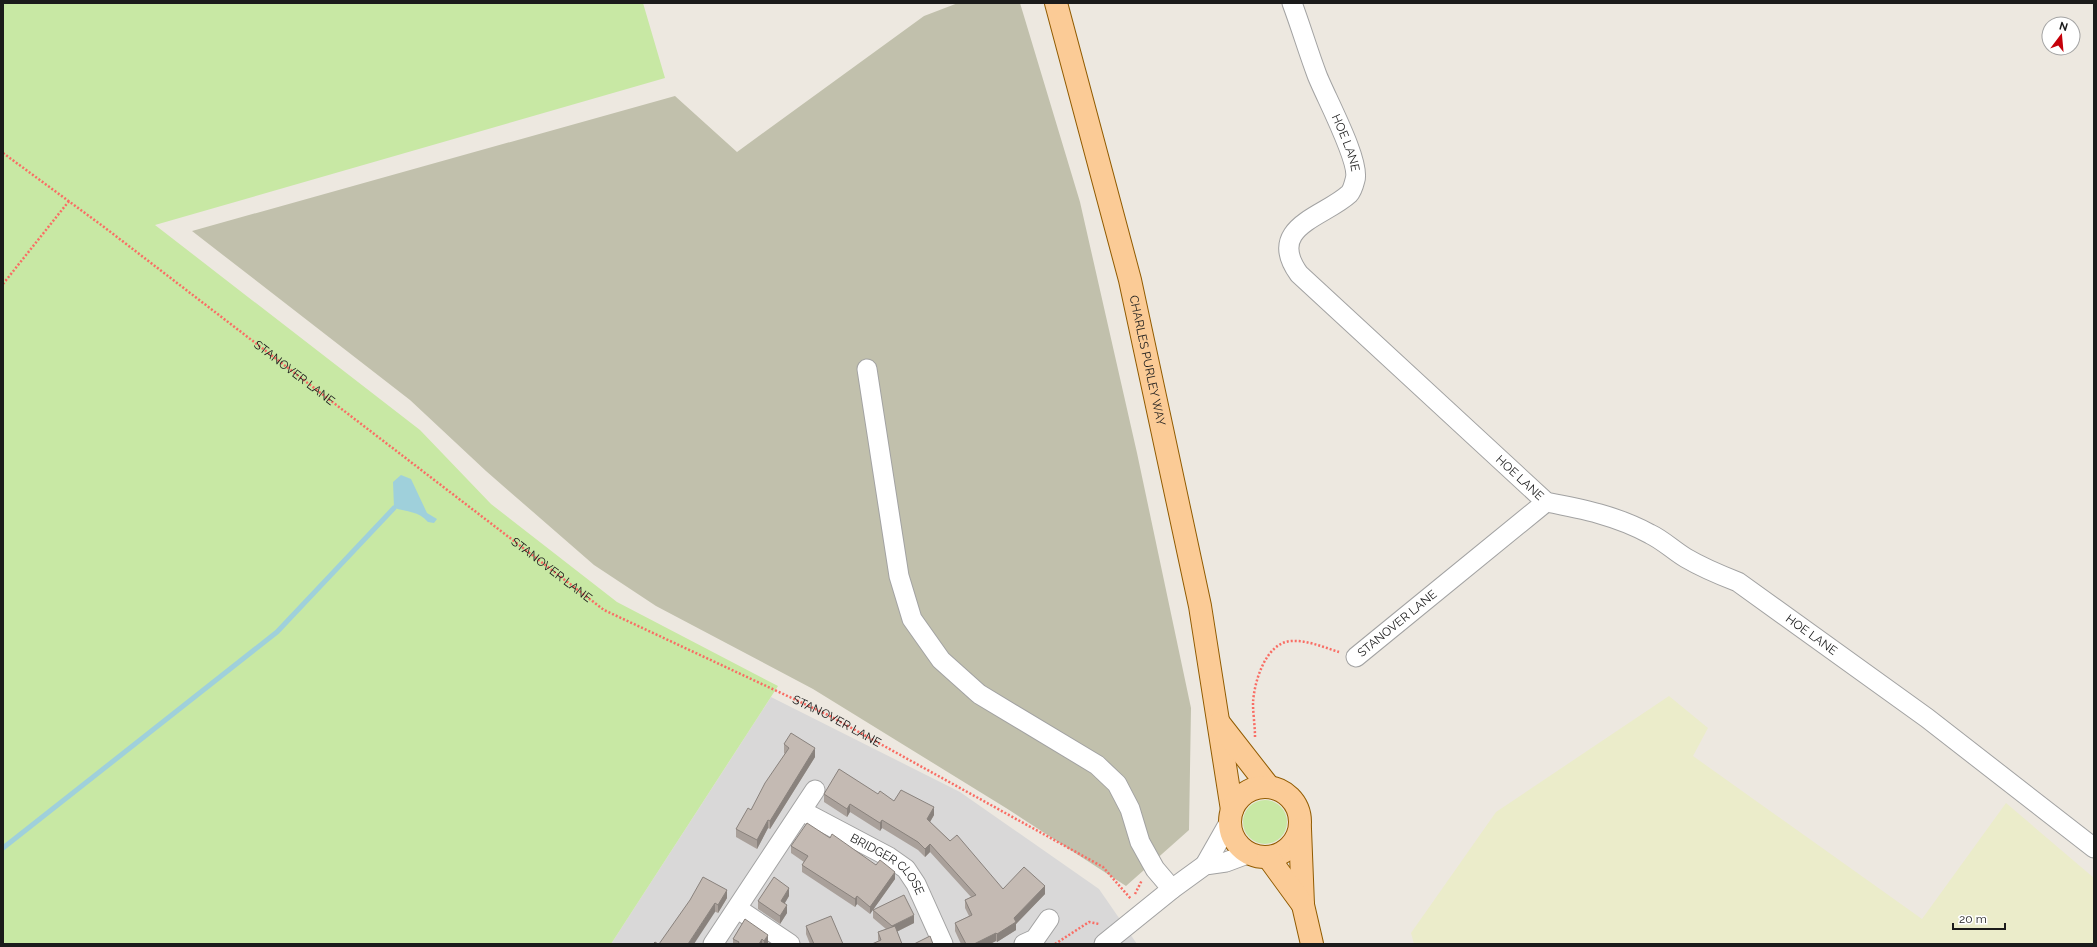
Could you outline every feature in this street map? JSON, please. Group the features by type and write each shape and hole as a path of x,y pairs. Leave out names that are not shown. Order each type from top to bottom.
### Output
{"main road":[{"name":"CHARLES PURLEY WAY","path":"1056,3 1130,280 1200,606 1231,816"},
{"name":"CHARLES PURLEY WAY","path":"1218,722 1269,787"},
{"path":"1303,906 1259,855 1235,841 1231,816 1238,800 1246,792 1258,788 1269,787 1280,790 1290,797 1296,806 1300,817 1303,906 1312,944"},
{"path":"1259,855 1279,854 1288,848 1296,839 1300,829"}],"street":[{"name":"HOE LANE","path":"1292,3 1318,77 1352,155 1356,178 1350,193 1301,224 1292,236 1289,248 1291,262 1299,274 1546,502 1591,510 1622,521 1652,534 1685,557 1708,570 1738,582 1927,718 2094,848"},
{"path":"867,369 899,576 912,619 940,660 979,694 1097,766 1117,784 1130,809 1140,842 1155,870 1172,889"},
{"name":"STANOVER LANE","path":"1356,657 1546,502"},
{"path":"713,944 738,909 815,790"},
{"name":"BRIDGER CLOSE","path":"802,811 889,857 906,868 916,884 943,944"},
{"path":"1104,944 1172,889 1205,865 1231,816"},
{"path":"1205,865 1259,855"},
{"path":"738,909 790,944"},
{"path":"1024,944 1035,939 1049,919"}],"path":[{"name":"STANOVER LANE","path":"3,153 69,201 604,610 828,715 1103,867 1133,901"},
{"path":"3,284 69,201"},
{"name":"STANOVER LANE","path":"1253,767 1257,762 1253,703 1255,686 1262,667 1276,647 1289,641 1306,642 1356,657"},
{"path":"1127,906 1133,901 1141,881 1155,870"},
{"path":"1054,944 1063,940 1089,922 1104,924"},
{"path":"1063,940 1066,944"}],"shaded area":[{"path":"958,3 1020,3 1080,202 1137,453 1191,708 1189,830 1126,886 1006,808 813,689 656,606 594,565 486,471 410,400 192,231 675,96 737,152 924,16"},
{"path":"1669,696 1708,728 1693,756 1922,919 2006,803 2094,878 2094,944 1414,944 1411,933 1496,812"},
{"path":"771,697 960,792 1099,889 1137,944 611,944"}],"green space":[{"path":"3,3 643,3 665,78 155,225 420,430 491,504 617,602 778,686 611,944 3,944"},
{"path":"1265,800 1277,804 1283,810 1287,822 1283,834 1277,840 1265,844 1253,840 1247,834 1243,822 1247,810 1253,804"}],"water":[{"path":"401,475 411,479 427,513 437,519 434,523 428,522 421,516 412,512 394,508 393,482"}],"building":[{"path":"791,733 815,748 770,821 768,820 757,840 736,829 748,808 751,810 765,783 789,748 784,744"},
{"path":"839,769 878,794 880,791 894,801 901,790 934,807 927,819 950,841 957,835 1003,889 1024,867 1045,886 1014,918 1016,922 997,934 996,933 974,944 966,944 955,923 972,915 965,900 976,895 930,844 925,849 918,842 882,820 880,823 850,804 847,809 824,794"},
{"path":"807,823 830,838 832,834 876,865 880,860 895,872 870,907 857,896 855,899 802,865 808,856 791,846"},
{"path":"703,877 727,890 718,905 715,903 688,944 659,944 690,900"},
{"path":"774,877 789,888 781,901 787,905 780,916 758,901"},
{"path":"904,895 914,915 892,926 873,910"},
{"path":"831,916 843,944 814,944 806,926"},
{"path":"745,919 768,935 764,941 762,939 759,944 738,944 739,942 733,939"},
{"path":"895,926 902,944 872,944 881,940 878,932"},
{"path":"930,936 933,944 914,944"}],"waterway":[{"path":"3,848 277,632 394,508"}]}
